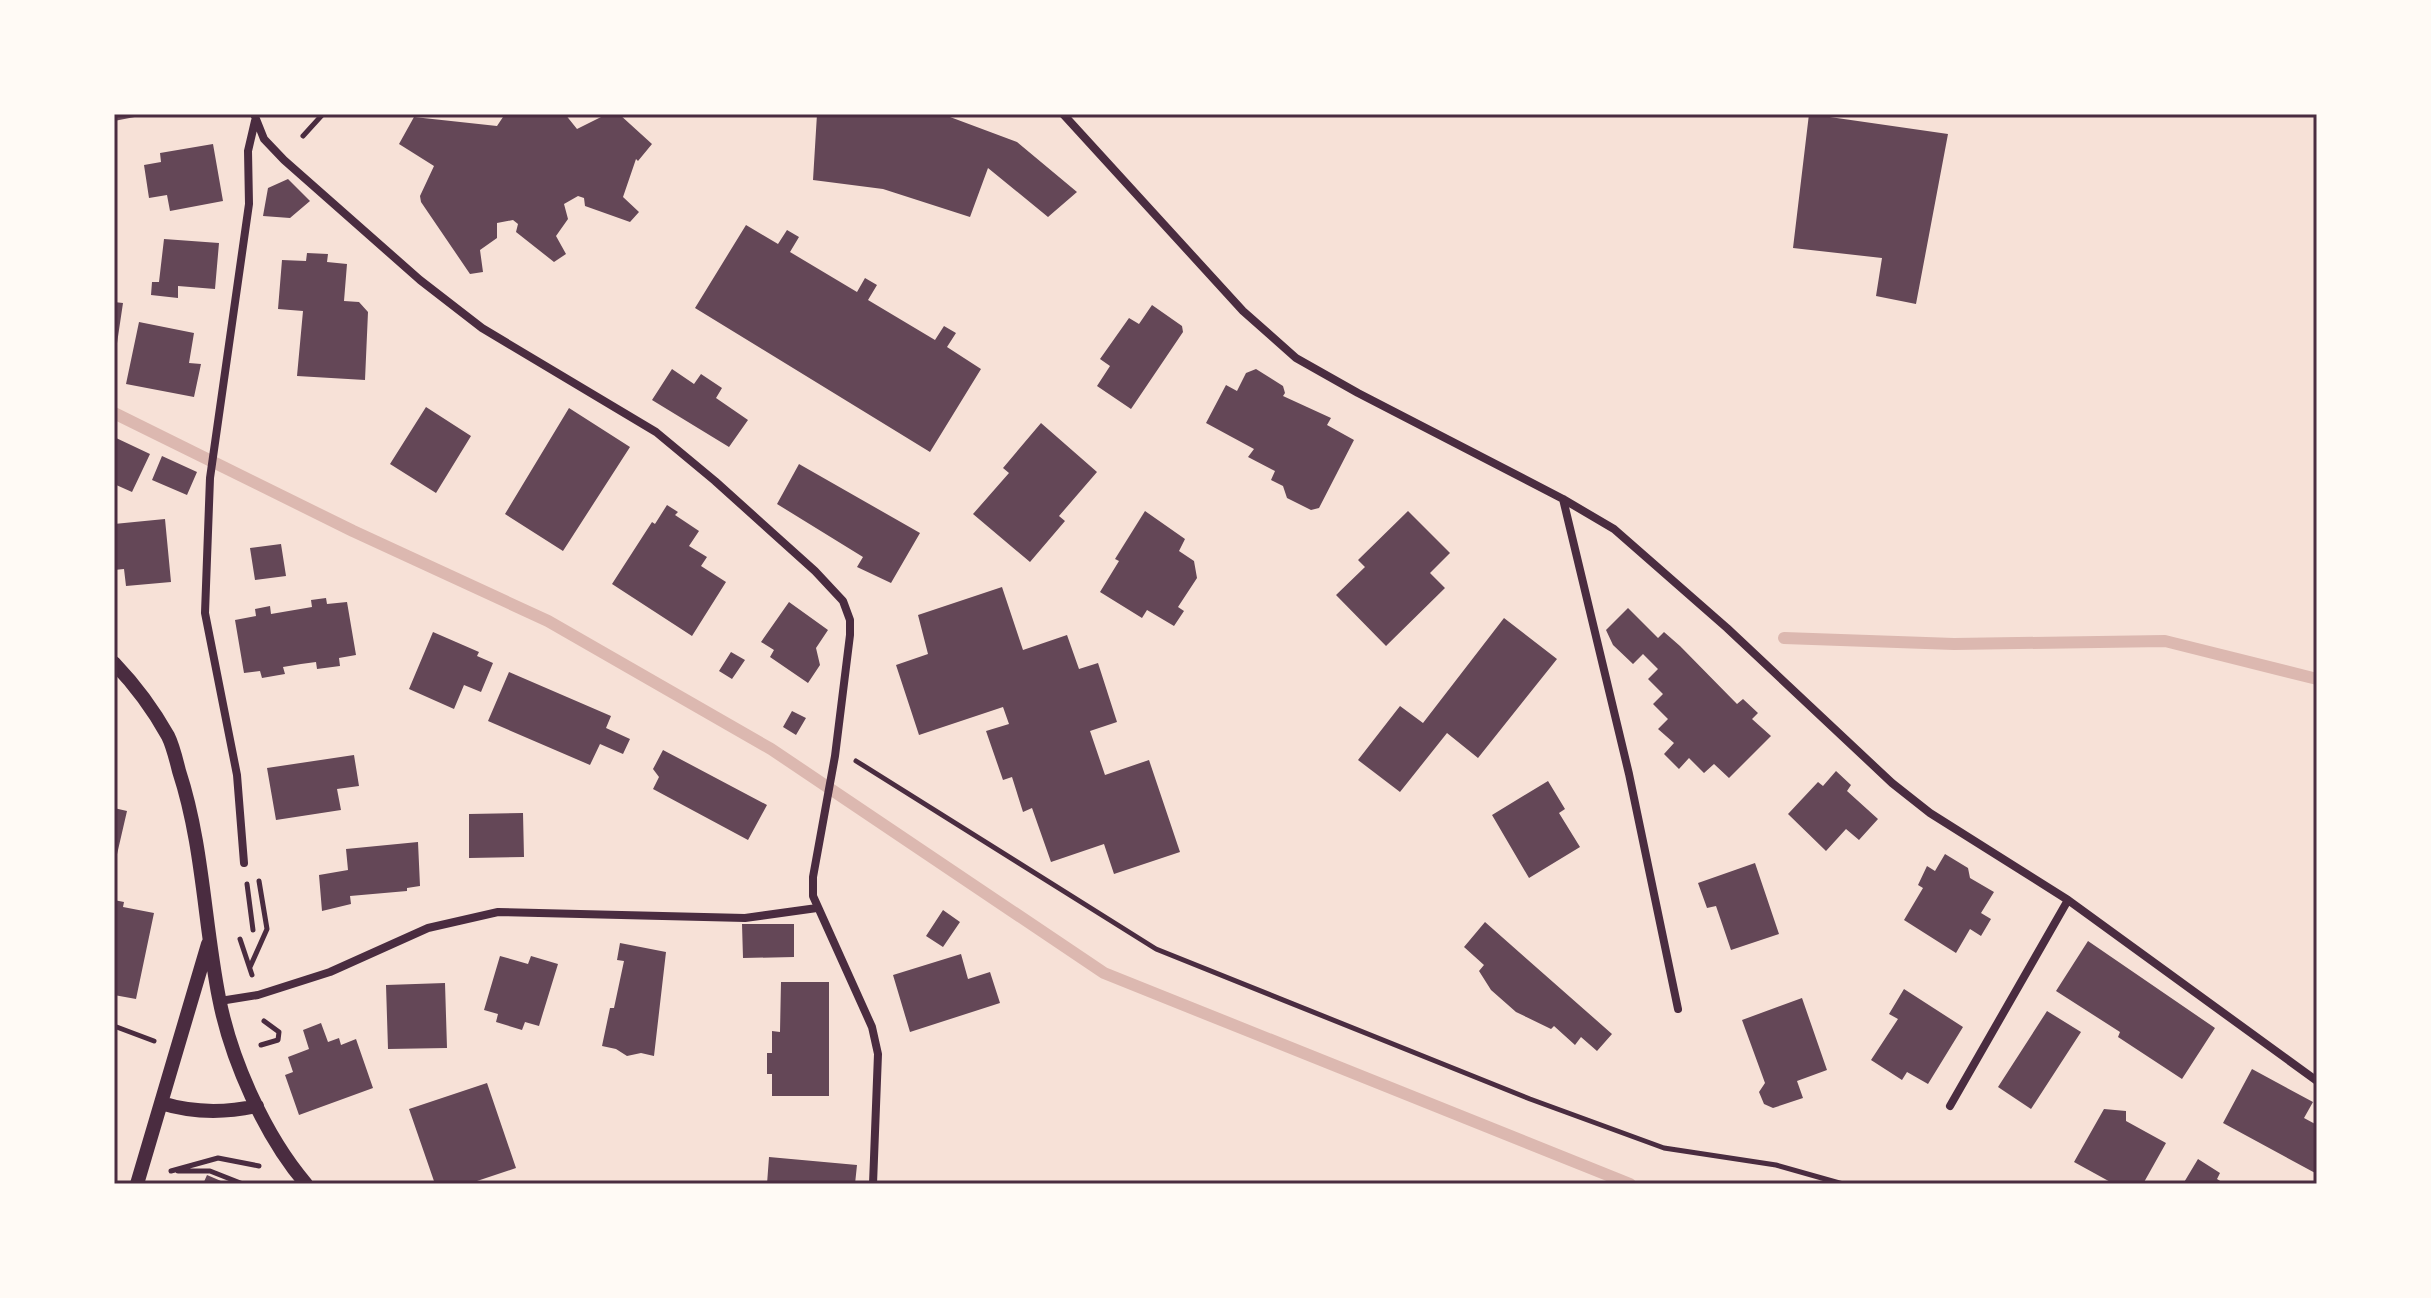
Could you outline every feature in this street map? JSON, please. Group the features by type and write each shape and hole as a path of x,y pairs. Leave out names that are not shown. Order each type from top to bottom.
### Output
{"street":[{"path":"1063,114 1243,311 1296,358 1614,529 1727,628 1892,783 1930,813 2068,900 2317,1081"},
{"path":"244,863 237,775 205,613 206,534 215,433 249,204 248,151 254,117"},
{"path":"254,117 264,139 284,160 420,280 482,328 656,432 715,481 843,601 850,620 850,635 837,746 813,877 813,896 872,1027 878,1054 873,1184"},
{"path":"1563,499 1629,774 1678,1009"},
{"path":"114,663 139,690 169,738 198,844 209,940 220,1001 241,1070 257,1106 306,1184"},
{"path":"1950,1106 2068,900"},
{"path":"220,1001 258,995 330,972 428,928 498,912 745,918 817,908"},
{"path":"139,1177 209,940"},
{"path":"161,1103 179,1108 230,1112 257,1106"}],"path":[{"path":"303,136 323,114"},
{"path":"837,746 864,767 1156,949 1530,1099 1664,1148 1776,1165 1843,1184"},
{"path":"244,863 253,930"},
{"path":"250,968 258,995 256,1024 265,1057"},
{"path":"261,1045 278,1040 279,1032 264,1021"},
{"path":"114,1026 178,1050"},
{"path":"139,1177 218,1158 264,1167"},
{"path":"171,1171 210,1171 243,1184"}],"building":[{"path":"114,114 145,114 145,115 114,121"},
{"path":"505,114 565,114 577,129 607,114 619,114 652,144 638,161 636,159 623,197 639,212 630,222 585,206 584,198 578,196 564,204 568,219 556,236 566,254 554,262 516,232 518,224 513,220 497,223 497,238 480,250 483,272 470,274 421,202 420,196 434,166 399,144 414,117 497,126"},
{"path":"817,114 942,114 1017,142 1077,192 1048,217 988,168 970,217 883,189 813,180"},
{"path":"1809,114 1948,134 1916,304 1876,296 1882,258 1793,248"},
{"path":"213,144 223,201 170,211 167,195 149,198 144,165 161,162 160,153"},
{"path":"288,179 310,201 290,218 263,216 268,188"},
{"path":"746,225 778,244 787,230 799,237 790,252 857,292 865,278 877,285 868,300 935,340 944,326 956,333 947,347 981,369 930,452 695,308"},
{"path":"164,239 219,243 215,289 178,286 178,298 151,295 152,282 159,282"},
{"path":"307,253 328,254 327,262 347,264 344,301 359,302 368,312 365,380 297,376 303,311 278,309 282,260 306,261"},
{"path":"114,302 123,303 116,350 114,350"},
{"path":"1152,305 1182,326 1183,332 1131,409 1097,386 1110,366 1100,359 1129,318 1139,324"},
{"path":"139,322 194,333 189,363 201,364 194,397 126,384"},
{"path":"672,369 694,384 701,374 722,388 716,398 748,420 729,447 652,400"},
{"path":"1256,369 1283,386 1283,396 1331,418 1327,425 1354,440 1319,508 1311,510 1287,498 1283,486 1271,480 1275,471 1248,457 1254,449 1206,423 1226,385 1237,391 1246,373"},
{"path":"426,407 471,436 436,493 390,464"},
{"path":"569,408 630,447 563,551 505,514"},
{"path":"1041,423 1097,472 1059,516 1065,521 1030,562 973,514 1009,473 1003,468"},
{"path":"114,437 150,454 132,492 114,484"},
{"path":"162,456 197,472 187,495 152,480"},
{"path":"799,464 920,533 891,583 857,567 863,557 777,504"},
{"path":"667,505 678,512 675,515 699,531 689,546 707,557 701,566 726,582 692,636 612,584 652,522 655,524"},
{"path":"1145,511 1185,539 1179,551 1194,561 1197,578 1178,607 1184,611 1174,626 1147,610 1142,618 1100,592 1119,561 1115,559"},
{"path":"1408,511 1450,553 1430,573 1445,588 1386,646 1336,595 1365,567 1358,560"},
{"path":"165,519 171,582 126,586 124,569 114,570 114,524"},
{"path":"281,544 286,576 255,580 250,548"},
{"path":"1002,587 1023,650 1067,635 1079,669 1098,663 1117,722 1090,731 1105,775 1149,760 1180,852 1114,874 1104,844 1051,862 1032,808 1023,812 1012,777 1003,780 986,731 1009,724 1003,707 919,735 896,665 928,654 918,615"},
{"path":"326,598 327,604 347,602 356,655 339,658 340,666 317,669 316,662 301,664 283,667 285,674 262,678 260,671 244,673 235,620 256,616 255,609 270,606 271,614 312,607 311,600"},
{"path":"789,602 828,630 816,648 820,665 808,683 770,657 774,650 761,642"},
{"path":"1628,608 1658,638 1664,632 1680,646 1737,704 1743,699 1758,713 1752,719 1771,736 1729,778 1714,764 1704,773 1689,758 1679,769 1664,754 1674,743 1658,729 1668,719 1653,704 1663,694 1648,679 1658,669 1643,654 1633,664 1613,645 1606,630"},
{"path":"1504,618 1557,659 1478,758 1447,733 1400,792 1358,760 1400,706 1423,723"},
{"path":"433,632 479,652 477,656 493,663 481,692 464,685 454,709 409,689"},
{"path":"731,652 745,660 732,679 719,671"},
{"path":"509,672 611,716 606,728 630,739 623,754 600,744 590,765 488,721"},
{"path":"792,711 806,718 796,735 783,727"},
{"path":"663,750 767,805 748,840 653,789 659,777 653,769"},
{"path":"354,755 359,786 337,789 341,810 276,820 267,768"},
{"path":"1836,771 1851,785 1847,791 1878,819 1859,840 1846,829 1826,851 1788,814 1818,782 1823,786"},
{"path":"1548,781 1565,809 1559,813 1580,847 1529,878 1492,815"},
{"path":"114,808 127,811 115,863 114,863"},
{"path":"523,813 524,857 469,858 469,814"},
{"path":"418,842 420,886 407,888 407,891 350,896 351,904 322,911 319,875 348,870 346,849"},
{"path":"1945,854 1968,868 1970,878 1994,892 1981,913 1991,919 1981,936 1970,929 1956,953 1904,920 1923,888 1918,885 1927,866 1935,871"},
{"path":"1755,863 1779,934 1731,950 1716,906 1707,908 1698,883"},
{"path":"114,900 124,902 123,907 154,913 136,999 114,995"},
{"path":"943,910 960,922 943,947 926,936"},
{"path":"1485,922 1612,1034 1597,1051 1581,1037 1575,1045 1554,1026 1551,1029 1516,1012 1491,990 1479,971 1484,965 1464,947"},
{"path":"742,924 794,924 794,957 743,958"},
{"path":"2088,941 2215,1028 2182,1079 2118,1037 2120,1032 2056,991"},
{"path":"620,943 666,952 654,1056 641,1053 627,1056 616,1049 602,1046 624,961 617,960"},
{"path":"961,954 968,979 990,972 1000,1003 910,1032 893,975"},
{"path":"500,956 528,964 531,956 558,964 539,1026 525,1022 522,1030 496,1022 498,1014 484,1010"},
{"path":"781,982 829,982 829,1096 772,1096 772,1074 767,1074 767,1053 772,1053 772,1031 780,1032"},
{"path":"445,983 447,1048 388,1049 386,985"},
{"path":"1904,989 1963,1027 1928,1084 1907,1072 1902,1080 1871,1060 1898,1019 1889,1014"},
{"path":"1802,998 1827,1070 1797,1081 1803,1098 1773,1108 1764,1104 1759,1092 1765,1083 1742,1020"},
{"path":"2047,1011 2081,1032 2031,1109 1998,1087"},
{"path":"321,1023 328,1042 339,1038 341,1045 356,1039 373,1088 299,1115 285,1075 293,1072 288,1057 309,1049 303,1030"},
{"path":"2252,1069 2313,1102 2304,1118 2317,1125 2317,1174 2223,1123"},
{"path":"487,1083 516,1168 468,1184 435,1184 409,1109"},
{"path":"2104,1109 2126,1111 2126,1121 2166,1143 2143,1184 2114,1184 2074,1162"},
{"path":"769,1157 857,1165 855,1184 767,1184"},
{"path":"2198,1159 2220,1173 2217,1179 2225,1184 2183,1184"},
{"path":"207,1175 228,1184 203,1184"}],"waterway":[{"path":"114,413 353,531 548,621 771,749 1104,973 1630,1184"},
{"path":"1784,638 1954,644 2165,641 2317,679"}]}
